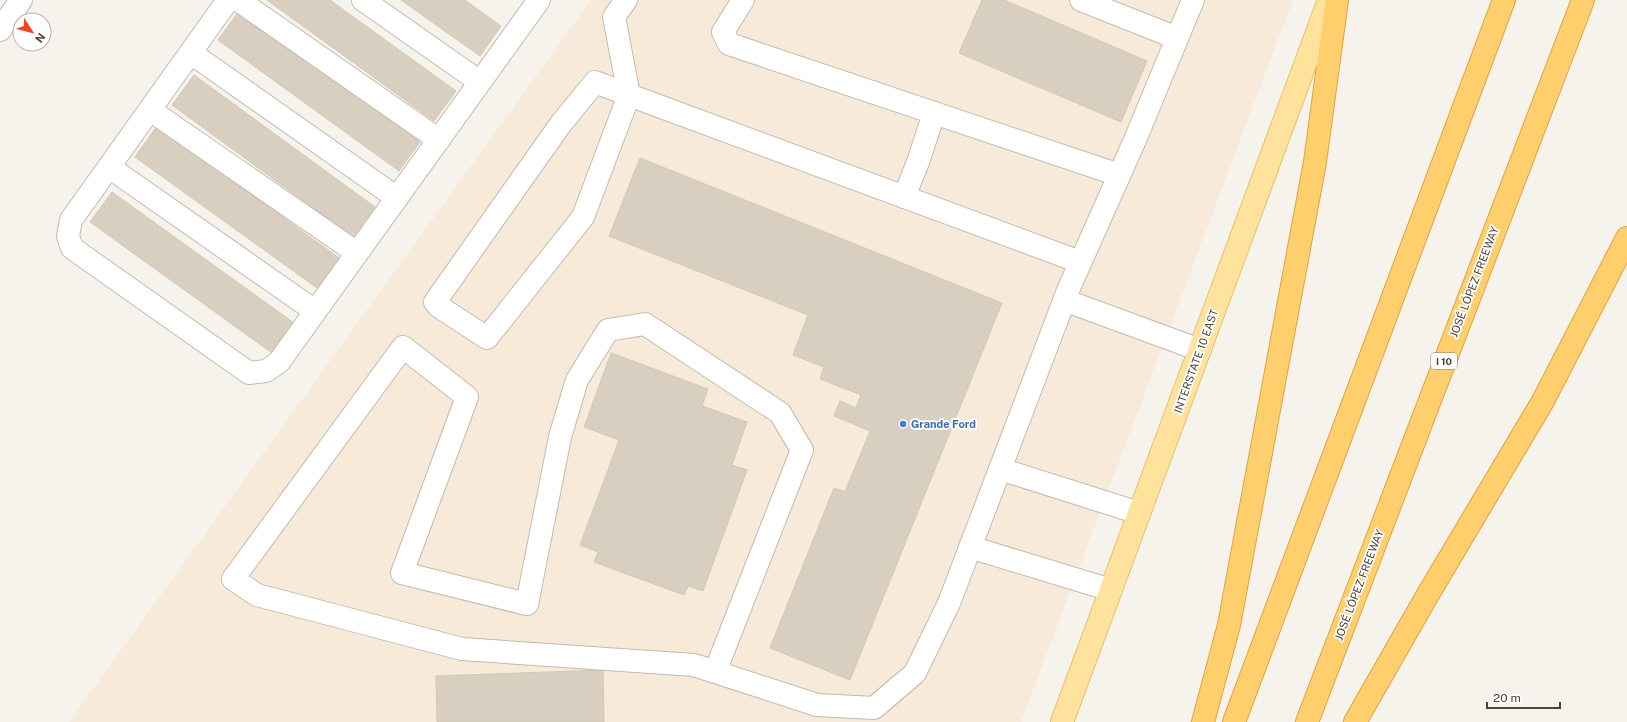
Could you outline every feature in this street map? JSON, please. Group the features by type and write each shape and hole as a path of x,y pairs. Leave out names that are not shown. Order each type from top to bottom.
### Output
{"highway":[{"path":"1203,722 1229,625 1315,162 1337,0"},
{"path":"1234,722 1504,0"},
{"name":"JOSÉ LÓPEZ FREEWAY","path":"1307,722 1583,0"},
{"path":"1355,722 1427,596 1543,401 1627,238"}],"main road":[{"name":"INTERSTATE 10 EAST","path":"1062,722 1329,0"}],"street":[{"path":"0,30 21,0"},
{"path":"228,0 71,220 68,236 72,248 249,373 266,371 279,362 539,0"},
{"path":"238,0 439,140"},
{"path":"363,0 480,82"},
{"path":"626,0 614,17 629,95 584,217 487,338 438,306 435,302 560,125 595,82 629,95 1080,262"},
{"path":"743,0 723,32 729,44 1119,175"},
{"path":"1081,0 1177,38"},
{"path":"715,672 802,450 780,413 645,324 608,330 577,380 560,437 527,604 402,573 467,396 403,347 233,579 257,595 462,649 694,665 715,672 817,705 874,708 916,673 949,603 1064,300 1193,0"},
{"path":"191,52 397,198"},
{"path":"150,110 357,253"},
{"path":"904,197 918,162 934,113"},
{"path":"109,167 315,311"},
{"path":"1064,300 1200,350"},
{"path":"1000,470 1139,514"},
{"path":"970,547 1111,590"}],"shaded area":[{"path":"591,0 1293,0 1021,722 69,722"}],"building":[{"path":"267,0 330,0 456,91 434,121"},
{"path":"401,0 465,0 501,26 480,56"},
{"path":"982,0 1004,0 1147,61 1121,122 959,53"},
{"path":"239,11 420,142 399,171 218,40"},
{"path":"194,75 375,207 353,237 172,105"},
{"path":"157,126 339,258 317,288 135,157"},
{"name":"Grande Ford","path":"640,158 1002,303 850,680 770,648 834,488 845,492 870,431 834,416 840,401 856,408 861,395 820,379 824,367 793,355 808,315 609,236"},
{"path":"112,192 294,323 272,353 90,222"},
{"path":"611,353 708,389 702,406 747,422 732,465 747,470 703,591 688,586 684,595 594,562 598,552 580,545 619,440 584,427"},
{"path":"603,670 604,722 437,722 436,676"}],"place":[{"name":"Grande Ford","path":"903,424"}]}
